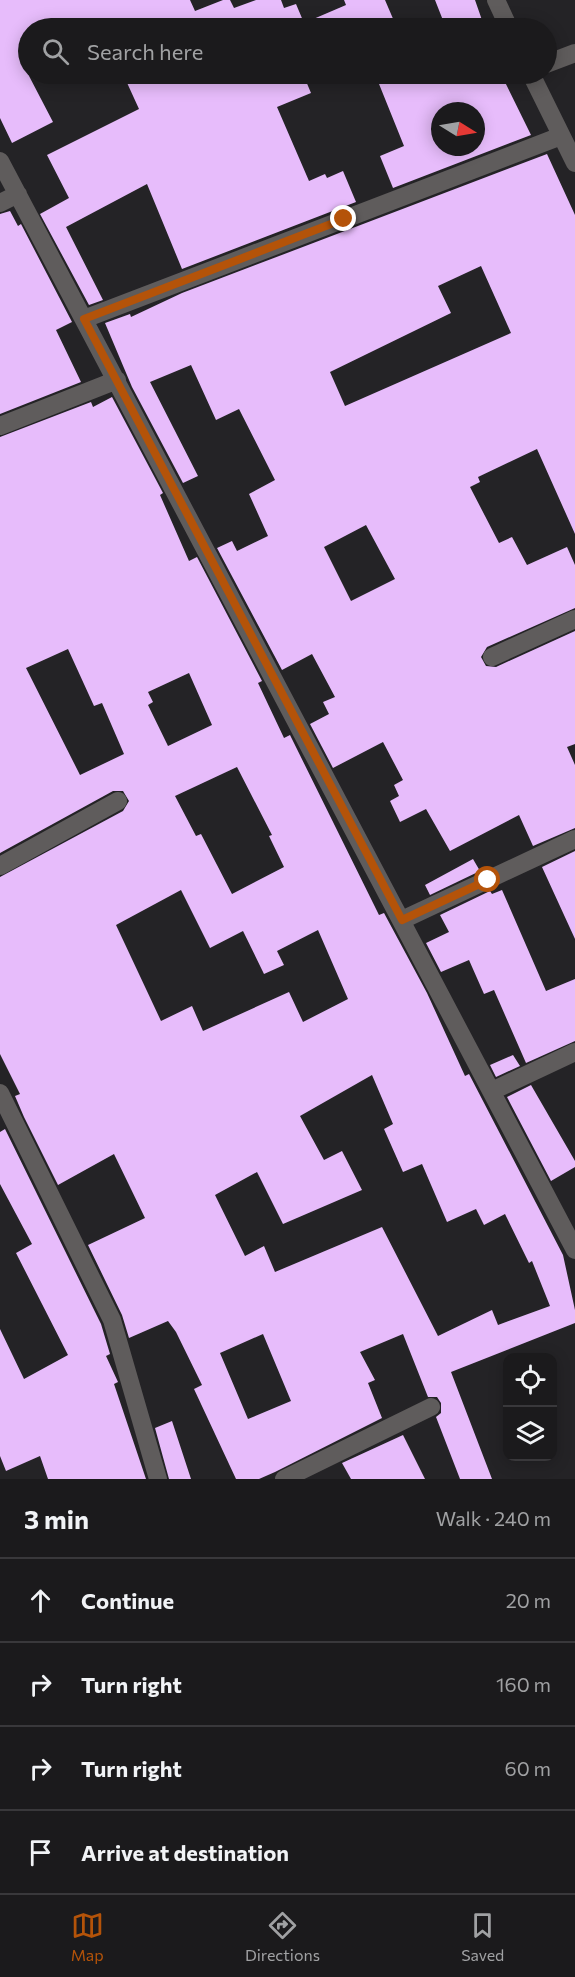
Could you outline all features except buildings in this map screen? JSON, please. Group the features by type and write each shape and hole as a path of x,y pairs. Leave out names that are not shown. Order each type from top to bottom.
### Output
{"street":[{"path":"496,0 505,18"},
{"path":"557,60 575,53"},
{"path":"536,84 575,164"},
{"path":"84,319 561,136"},
{"path":"0,161 575,1250"},
{"path":"0,203 18,194"},
{"path":"0,426 117,380"},
{"path":"492,657 575,619"},
{"path":"0,866 118,801"},
{"path":"402,920 575,839"},
{"path":"492,1091 575,1052"},
{"path":"0,1093 112,1320 158,1479"},
{"path":"284,1479 431,1407"}],"route":[{"path":"344,219 84,319 402,920 488,880"}]}
